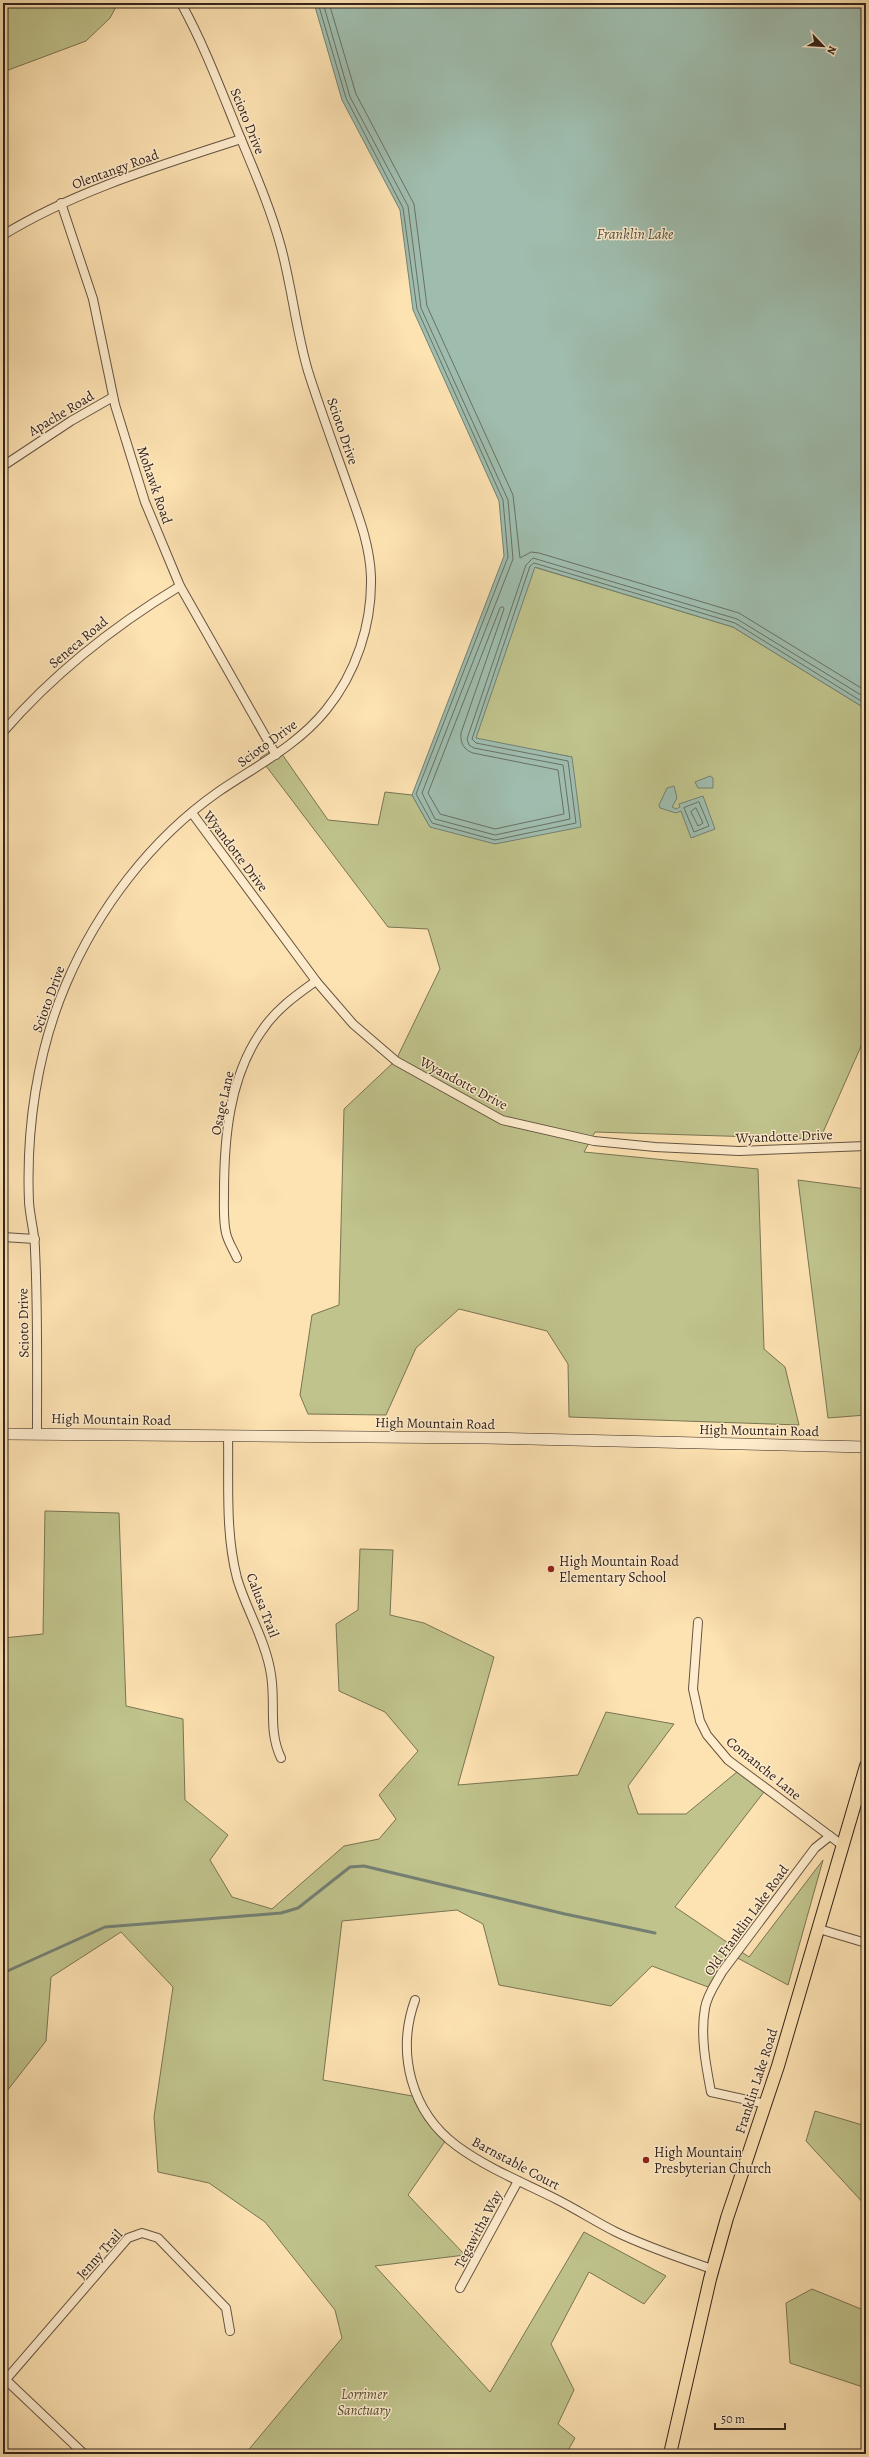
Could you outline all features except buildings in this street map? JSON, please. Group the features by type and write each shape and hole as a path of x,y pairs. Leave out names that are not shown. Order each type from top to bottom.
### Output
{"main road":[{"name":"High Mountain Road","path":"3,1434 485,1438 866,1447"},
{"name":"Franklin Lake Road","path":"670,2454 712,2269 737,2186 766,2104 866,1766"}],"street":[{"name":"Scioto Drive","path":"37,1434 35,1239 29,1205 33,1110 40,1070 54,1016 79,956 111,902 151,852 192,813 217,793 276,755 313,725 327,709 347,678 366,630 371,597 371,574 364,533 307,366 284,257 273,219 205,51 181,3"},
{"name":"Olentangy Road","path":"3,236 61,203 100,186 241,139"},
{"name":"Mohawk Road","path":"61,203 93,299 114,397 145,502 180,586 276,755"},
{"name":"Apache Road","path":"3,466 60,428 114,397"},
{"name":"Seneca Road","path":"3,732 40,692 94,644 128,619 180,586"},
{"name":"Wyandotte Drive","path":"192,813 316,981 353,1024 396,1061 502,1120 594,1141 654,1147 739,1151 866,1146"},
{"name":"Osage Lane","path":"237,1258 229,1242 224,1216 226,1140 234,1096 242,1070 260,1033 284,1004 316,981"},
{"path":"3,1237 35,1239"},
{"name":"Calusa Trail","path":"228,1436 233,1560 243,1597 268,1655 273,1691 272,1732 274,1744 281,1758"},
{"name":"Comanche Lane","path":"698,1622 693,1690 697,1710 708,1735 728,1760 842,1845"},
{"name":"Old Franklin Lake Road","path":"766,2104 711,2092 705,2060 705,2008 710,1993 722,1972 815,1848 830,1836"},
{"path":"819,1929 866,1943"},
{"name":"Barnstable Court","path":"415,2000 408,2018 406,2038 406,2057 415,2090 423,2107 433,2122 456,2145 518,2181 628,2238 712,2269"},
{"name":"Tegawitha Way","path":"460,2288 518,2181"},
{"name":"Jenny Trail","path":"5,2381 128,2238 134,2234 147,2233 158,2238 226,2308 230,2331"},
{"path":"5,2381 84,2454"}],"green space":[{"path":"3,3 118,3 110,18 86,41 3,72"},
{"path":"534,567 733,627 866,709 866,1035 820,1139 595,1132 584,1152 758,1169 764,1349 785,1367 799,1425 569,1417 568,1364 547,1331 459,1309 416,1348 386,1415 308,1414 300,1395 312,1315 339,1305 344,1109 396,1060 440,969 428,929 388,927 260,758 277,747 328,820 378,825 385,792 412,795 430,827 572,757 475,739"},
{"path":"798,1180 866,1189 866,1415 828,1418"},
{"name":"Lorrimer Sanctuary","path":"45,1511 119,1513 126,1706 183,1719 185,1800 228,1835 210,1860 232,1897 272,1909 344,1846 379,1839 396,1819 379,1795 418,1751 385,1712 339,1691 336,1624 358,1610 360,1549 393,1550 390,1615 424,1623 494,1657 458,1785 578,1775 606,1712 674,1724 628,1786 638,1814 686,1814 743,1767 767,1788 675,1907 749,1957 823,1860 788,1985 730,1954 708,1987 652,1966 611,2006 499,1985 483,1924 457,1910 342,1921 323,2080 418,2097 446,2140 408,2195 465,2255 375,2266 490,2392 584,2232 666,2276 644,2304 589,2272 551,2344 574,2390 558,2424 575,2438 566,2454 245,2454 342,2338 335,2310 265,2222 209,2183 158,2172 154,2117 173,1987 121,1932 51,1977 46,2041 3,2096 3,1638 43,1634"},
{"path":"815,2111 866,2126 866,2206 806,2141"},
{"path":"812,2289 866,2311 866,2388 790,2363 786,2303"}],"water":[{"name":"Franklin Lake","path":"314,3 866,3 866,709 733,627 535,567 476,738 572,757 581,827 495,844 430,827 412,795 504,556 499,501 413,310 400,210 342,100"},
{"path":"710,776 713,778 713,788 698,788 695,782"},
{"path":"674,786 677,798 672,807 676,809 680,807 679,804 703,796 715,829 691,838 681,811 676,813 660,808 659,805 667,788"}],"waterway":[{"path":"3,1973 105,1927 281,1913 298,1908 350,1867 364,1866 565,1914 655,1933"}],"place":[{"name":"High Mountain Road Elementary School","path":"551,1569"},
{"name":"High Mountain Presbyterian Church","path":"646,2160"}]}
